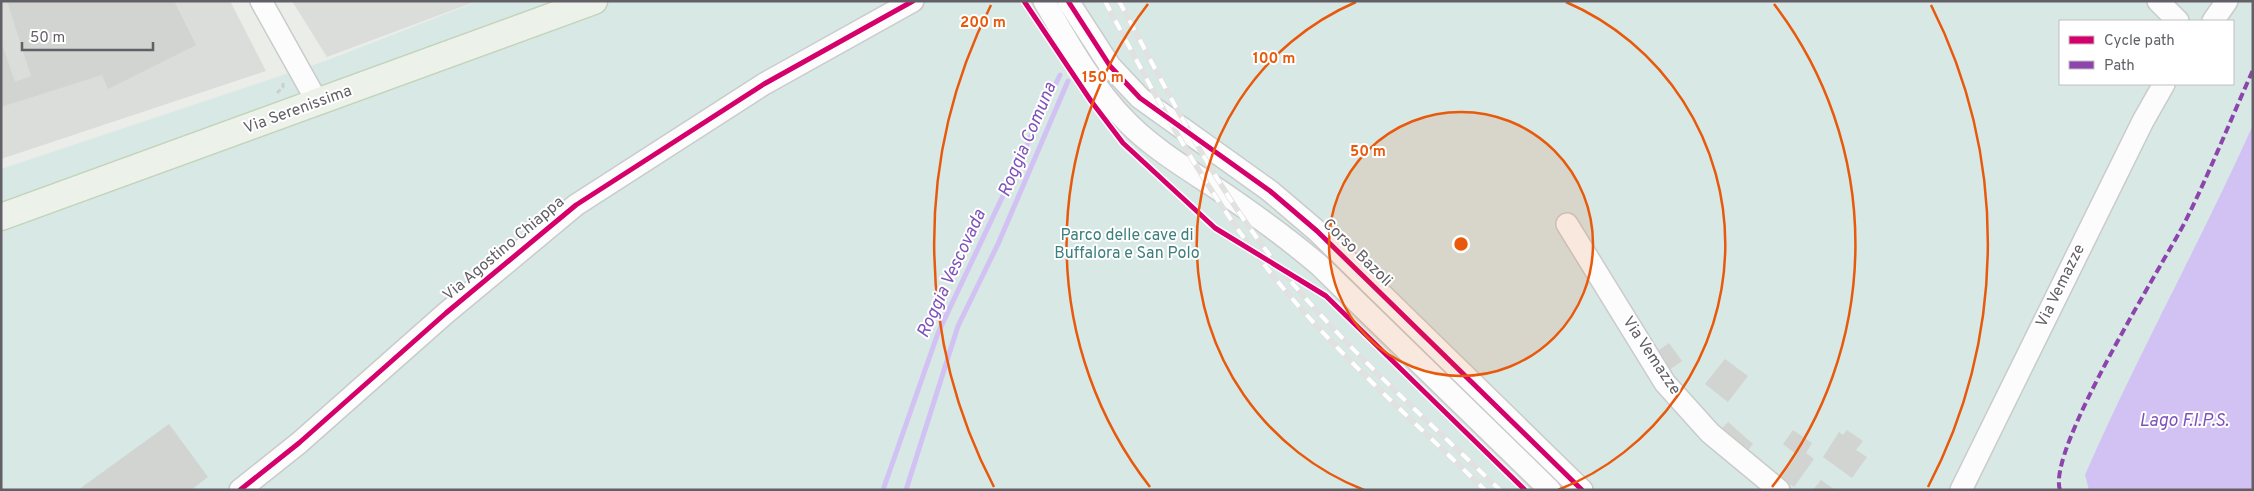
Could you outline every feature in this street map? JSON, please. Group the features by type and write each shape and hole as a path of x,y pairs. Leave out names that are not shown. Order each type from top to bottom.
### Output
{"main road":[{"name":"Via Serenissima","path":"1,217 594,1"}],"street":[{"path":"261,1 318,103"},
{"name":"Via Agostino Chiappa","path":"240,490 299,443 446,313 576,205 764,84 913,1"},
{"path":"1044,1 1064,36 1102,91 1128,122 1165,154 1280,232 1320,265 1550,490"},
{"name":"Corso Bazoli","path":"1068,1 1110,66 1140,98 1270,191 1317,232 1582,490"},
{"path":"2158,1 2177,20"},
{"path":"2215,20 2227,1"},
{"name":"Via Vemazze","path":"1961,490 2143,121 2163,85"},
{"name":"Via Vemazze","path":"1567,224 1665,383 1710,433 1778,490"}],"shaded area":[{"path":"1,1 230,1 266,71 1,159"},
{"path":"292,1 477,1 327,57"}],"green space":[{"name":"Parco delle cave di Buffalora e San Polo","path":"479,1 2253,1 2253,490 1,490 1,169 328,60"}],"water":[{"name":"Lago F.I.P.S.","path":"2253,125 2253,490 2089,490 2085,475"}],"building":[{"path":"7,1 174,1 196,45 108,89 102,75 1,107 1,41 15,82 31,76"},
{"path":"1669,343 1682,361 1665,373 1652,355"},
{"path":"1725,359 1748,376 1728,402 1705,384"},
{"path":"1728,422 1753,444 1743,456 1717,434"},
{"path":"169,424 208,477 191,490 78,490"},
{"path":"1793,430 1812,443 1806,453 1814,459 1794,487 1781,478 1797,455 1783,444"},
{"path":"1847,430 1863,441 1856,450 1867,457 1852,478 1823,457 1839,432 1843,435"},
{"path":"1821,480 1835,490 1813,490"}],"waterway":[{"name":"Roggia Vescovada","path":"883,490 938,333 1060,75"},
{"name":"Roggia Comuna","path":"906,490 958,326 998,244 1068,81"}],"railway":[{"path":"1105,1 1181,141 1223,208 1270,272 1346,357 1485,490"},
{"path":"1119,1 1193,138 1233,204 1279,267 1304,297 1358,354 1500,490"}],"marked path":[{"path":"2060,490 2060,469 2070,438 2087,400 2185,222 2253,70"}],"cycle path":[{"path":"240,490 299,443 446,313 576,205 764,84 913,1"},
{"path":"1024,1 1091,101 1123,143 1215,228 1326,296 1525,490"},
{"path":"1068,1 1110,66 1140,98 1270,191 1317,231 1582,490"}]}
